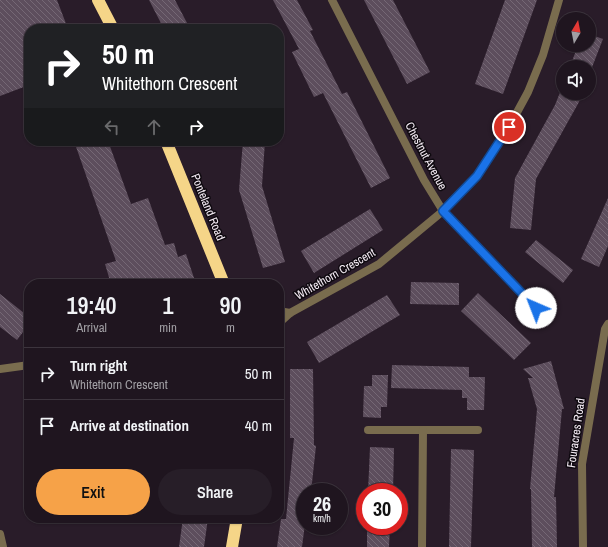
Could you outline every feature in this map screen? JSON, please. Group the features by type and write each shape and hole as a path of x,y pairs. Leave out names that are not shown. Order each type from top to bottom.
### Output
{"highway":[{"path":"98,0 110,24"},
{"name":"Ponteland Road","path":"168,146 222,279"},
{"path":"232,547 236,523"}],"street":[{"name":"Chestnut Avenue","path":"332,0 424,180 443,211 536,308 550,314"},
{"name":"Whitethorn Crescent","path":"284,318 290,313 379,264 443,211 477,176 509,127 528,92 543,55 559,0"},
{"name":"Whitethorn Crescent","path":"284,312 290,313"},
{"name":"Fouracres Road","path":"583,547 582,464 605,356 605,329 608,324"},
{"path":"0,369 24,366"},
{"path":"368,430 478,430"},
{"path":"422,547 423,430"},
{"path":"0,534 3,547"}],"building":[{"path":"0,0 57,0 66,24 24,24 24,87 0,96"},
{"path":"149,0 175,0 187,23 161,24"},
{"path":"273,0 297,0 313,30 310,31 342,94 347,92 390,178 371,188 323,93 314,97 292,52 299,49"},
{"path":"364,0 393,0 430,72 407,84"},
{"path":"505,0 537,0 503,94 475,84"},
{"path":"596,36 603,39 595,60 573,60 575,52 596,52"},
{"path":"557,100 580,100 536,179 531,230 510,228 515,178"},
{"path":"76,146 110,146 131,204 148,198 165,245 174,243 178,257 186,254 194,279 110,279 105,264 116,261"},
{"path":"243,146 265,146 262,186 285,262 263,268 239,190"},
{"path":"608,198 608,246 599,267 581,259"},
{"path":"370,209 383,230 314,273 301,251"},
{"path":"536,240 573,270 563,283 525,252"},
{"path":"411,282 459,283 459,305 410,304"},
{"path":"478,293 531,343 514,360 461,311"},
{"path":"0,294 24,313 24,331 17,340 0,327"},
{"path":"387,295 400,315 319,363 307,342"},
{"path":"551,361 564,409 562,409 554,497 556,497 557,547 532,547 530,489 537,409 528,378 533,378 523,369"},
{"path":"392,365 469,367 469,377 485,377 484,410 467,410 467,398 462,398 462,390 391,388"},
{"path":"290,369 313,369 314,445 316,446 312,483 296,483 296,535 304,535 302,547 277,547 280,523 284,523 284,519 286,519 294,438 290,438"},
{"path":"372,375 388,375 387,407 381,407 381,418 363,417 364,386 372,386"},
{"path":"370,447 394,448 393,483 368,483"},
{"path":"451,449 474,450 471,547 449,547"},
{"path":"182,523 207,523 204,547 179,547"},
{"path":"367,535 390,535 389,547 367,547"}],"route":[{"path":"509,127 477,176 443,211 536,308"}]}
